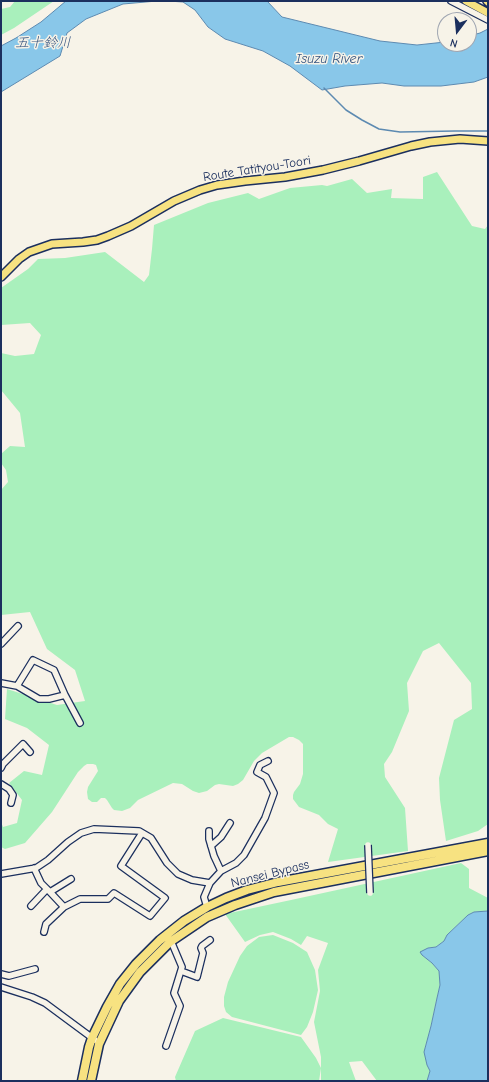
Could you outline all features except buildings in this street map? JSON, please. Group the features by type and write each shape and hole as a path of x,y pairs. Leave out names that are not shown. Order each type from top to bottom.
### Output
{"highway":[{"name":"Nansei Bypass","path":"82,1081 92,1038 113,994 120,984 136,964 160,940 207,907 247,890 278,882 488,843"},
{"name":"Nansei Bypass","path":"91,1081 100,1044 119,1001 140,972 172,941 207,917 235,905 274,892 488,851"}],"main road":[{"path":"466,1 488,13"},
{"name":"Route Tatityou-Toori","path":"1,277 19,259 29,252 52,244 97,240 131,226 174,201 200,190 217,185 285,177 323,170 430,142 460,139 488,141"}],"street":[{"path":"451,1 488,20"},
{"path":"1,644 18,626"},
{"path":"17,686 33,660 54,670 64,695 80,723"},
{"path":"1,682 17,686 39,699 49,699 64,695"},
{"path":"2,764 22,744 30,752"},
{"path":"207,907 204,897 210,883 221,872 236,863 244,855 265,818 274,793 266,777 257,772 260,765 268,761"},
{"path":"1,784 9,789 13,795 11,803"},
{"path":"211,846 222,837 230,823"},
{"path":"1,874 36,868 48,860 68,842 81,834 94,829 139,831 151,838 167,862 178,874 192,880 210,883"},
{"path":"209,831 211,846 221,872"},
{"path":"44,932 46,924 64,907 80,899 108,899 114,893 150,916 165,898 121,866 142,833"},
{"path":"368,845 370,893"},
{"path":"34,868 41,883 64,907"},
{"path":"31,906 48,891 71,879"},
{"path":"180,971 197,977 203,953 201,948 210,940"},
{"path":"166,1046 180,1006 174,993 182,967 172,941"},
{"path":"1,974 9,976 35,969"},
{"path":"1,987 45,1003 100,1044"}],"green space":[{"path":"15,1 54,1 1,35 1,9 10,7"},
{"path":"437,172 472,226 485,229 488,225 488,824 478,831 446,841 440,800 439,778 454,720 472,709 471,683 439,643 423,651 407,683 409,711 392,752 384,764 385,777 405,808 408,851 328,862 338,829 328,824 319,815 299,807 293,799 294,792 300,784 303,774 303,744 293,737 289,737 262,753 254,761 243,780 238,784 233,786 219,784 207,791 199,793 182,784 173,783 138,800 130,808 122,811 114,810 105,798 101,798 97,802 92,802 88,799 88,787 98,771 96,765 87,764 78,772 52,812 25,843 5,849 1,847 1,822 3,827 17,823 22,800 9,783 24,771 42,775 49,745 27,728 5,719 7,689 57,705 85,701 75,670 47,649 30,612 1,615 1,490 8,482 6,470 1,463 1,454 10,446 25,447 20,413 1,390 1,353 15,356 34,354 41,335 30,323 1,325 1,288 28,269 38,259 65,258 105,252 144,282 149,275 154,225 208,203 248,193 259,199 290,188 322,185 327,186 352,179 367,193 392,189 391,198 423,199 423,177"},
{"path":"461,863 469,869 469,888 488,898 488,911 474,912 468,915 447,935 444,941 436,947 428,948 422,955 439,971 440,985 425,1047 427,1065 430,1071 427,1081 377,1081 362,1061 349,1062 356,1081 321,1081 321,1057 314,1022 320,991 318,970 328,943 307,936 301,945 291,939 273,932 260,935 245,942 225,914"},
{"path":"273,935 293,943 307,952 315,970 318,990 313,1012 307,1027 301,1035 232,1017 226,1012 224,1006 224,997 228,982 240,956 247,946 259,937"},
{"path":"223,1018 301,1037 316,1058 321,1068 319,1081 176,1081 175,1077 195,1031"}],"water":[{"name":"五十鈴川","path":"66,1 157,1 123,4 86,19 67,33 60,56 1,92 1,46 41,22"},
{"name":"Isuzu River","path":"168,1 267,1 282,17 380,41 417,45 437,43 437,52 477,52 477,34 488,29 488,77 474,82 441,86 404,86 382,83 345,86 322,90 290,66 263,51 225,39 208,27 195,10 183,2"},
{"path":"488,911 488,1081 427,1081 430,1071 424,1052 440,985 439,971 420,952 428,948 436,947 444,941 447,935 468,915 474,912"}],"waterway":[{"path":"324,88 346,110 379,129 400,132 488,131"}]}
